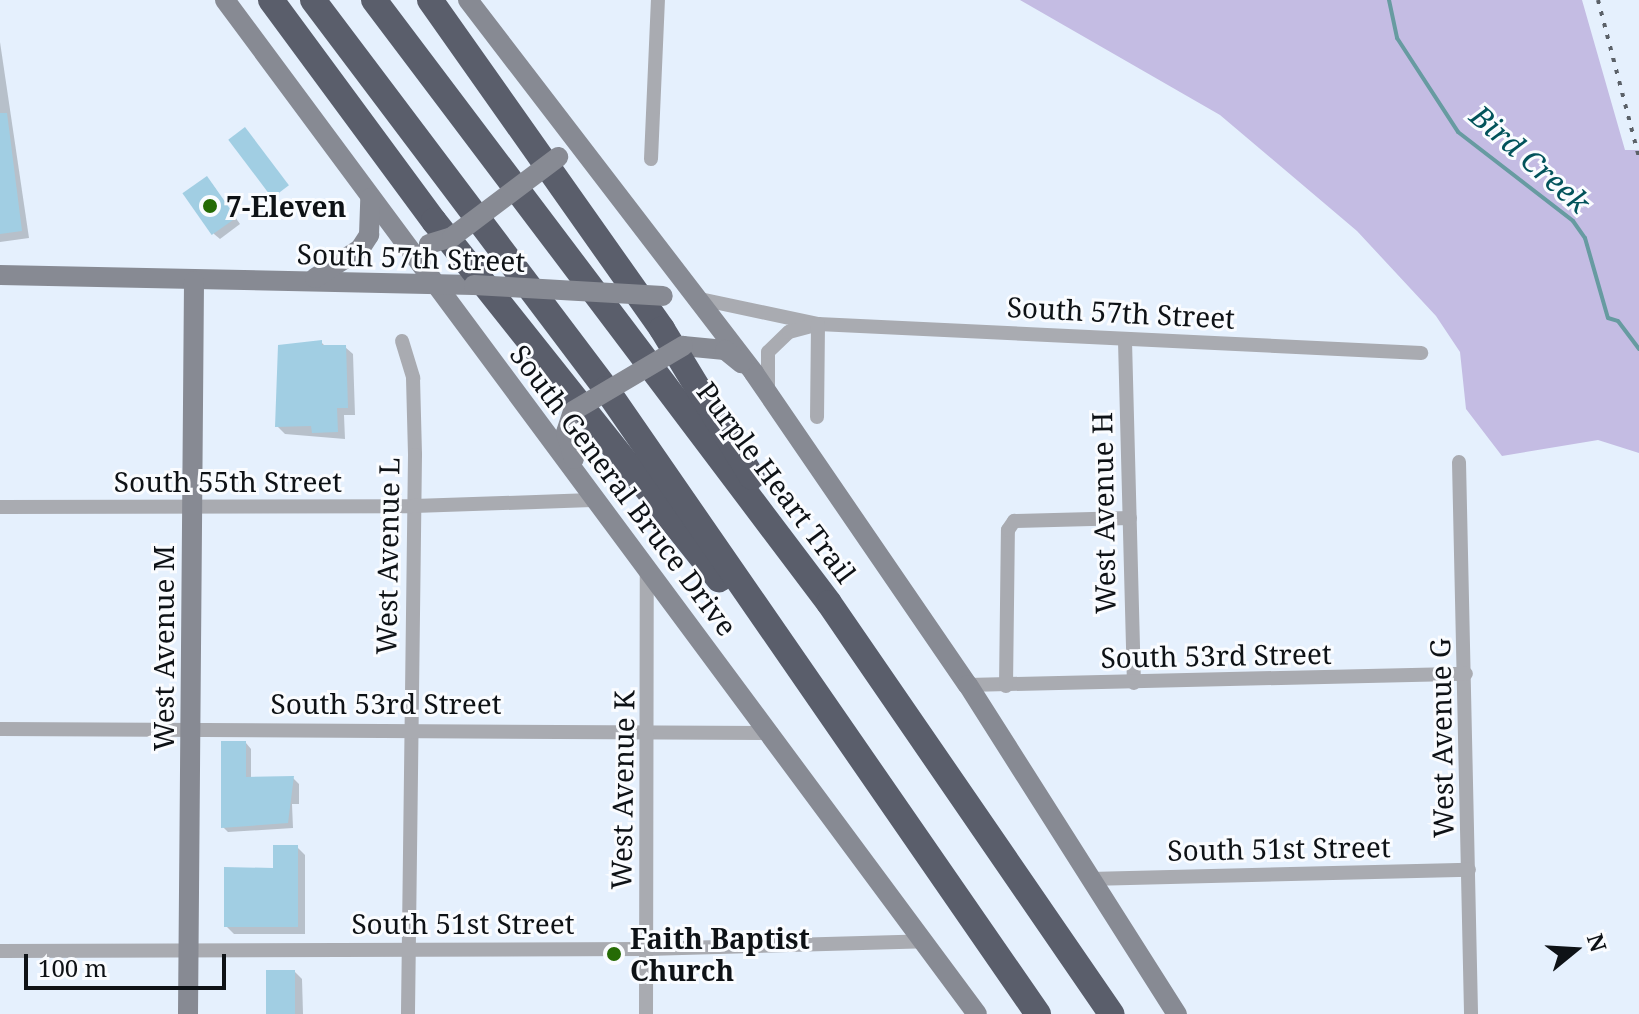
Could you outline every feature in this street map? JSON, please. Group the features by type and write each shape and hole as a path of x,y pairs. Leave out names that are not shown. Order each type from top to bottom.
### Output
{"highway":[{"path":"271,0 443,233 712,572 781,643"},
{"path":"313,0 606,389 1038,1014"},
{"name":"Purple Heart Trail","path":"374,0 829,603 1112,1014"},
{"path":"430,0 662,329 829,603"}],"main road":[{"name":"South General Bruce Drive","path":"225,0 431,283 599,500 977,1014"},
{"path":"468,0 754,373 968,685 1177,1014"},
{"path":"370,198 429,244 452,237 558,157 568,127"},
{"path":"309,280 360,249 369,235 370,198"},
{"name":"South 57th Street","path":"0,275 431,283 700,299"},
{"name":"West Avenue M","path":"188,1014 194,281"},
{"path":"577,472 566,433 573,411 683,346 725,350 754,373"}],"street":[{"path":"651,159 658,0"},
{"name":"South 57th Street","path":"700,299 818,324 1421,353"},
{"path":"817,417 818,324"},
{"name":"South 57th Street","path":"769,398 768,352 789,332 818,324"},
{"name":"West Avenue L","path":"402,341 413,378 408,1014"},
{"name":"West Avenue H","path":"1125,341 1134,683"},
{"name":"West Avenue G","path":"1459,462 1471,1014"},
{"name":"South 55th Street","path":"0,507 414,506 599,500"},
{"path":"1006,686 1008,530 1014,521 1130,518"},
{"name":"West Avenue K","path":"646,1014 650,729 647,566"},
{"name":"South 53rd Street","path":"968,685 1466,674"},
{"name":"South 53rd Street","path":"0,729 650,729 772,733"},
{"name":"South 51st Street","path":"1089,879 1469,870"},
{"name":"South 51st Street","path":"0,951 646,949 926,941"}],"shaded area":[{"path":"1020,0 1582,0 1625,150 1639,150 1639,453 1598,440 1502,456 1466,409 1460,352 1436,316 1357,231 1220,115"}],"building":[{"path":"0,113 7,113 22,231 0,234"},
{"name":"7-Eleven","path":"245,127 289,185 272,198 228,140"},
{"name":"7-Eleven","path":"207,176 236,218 212,235 182,193"},
{"path":"322,340 322,345 346,345 348,408 337,408 338,432 312,433 311,426 275,427 278,345"},
{"path":"221,741 246,741 246,777 294,776 288,823 221,828"},
{"path":"273,845 298,845 298,927 224,927 224,867 273,868"},
{"path":"266,970 295,970 295,1014 266,1014"}],"waterway":[{"name":"Bird Creek","path":"1389,0 1397,38 1458,132 1573,221 1585,238 1608,318 1618,321 1639,349"}],"railway":[{"path":"1598,0 1639,157"}],"place":[{"name":"7-Eleven","path":"210,206"},
{"name":"Faith Baptist Church","path":"614,954"}]}
